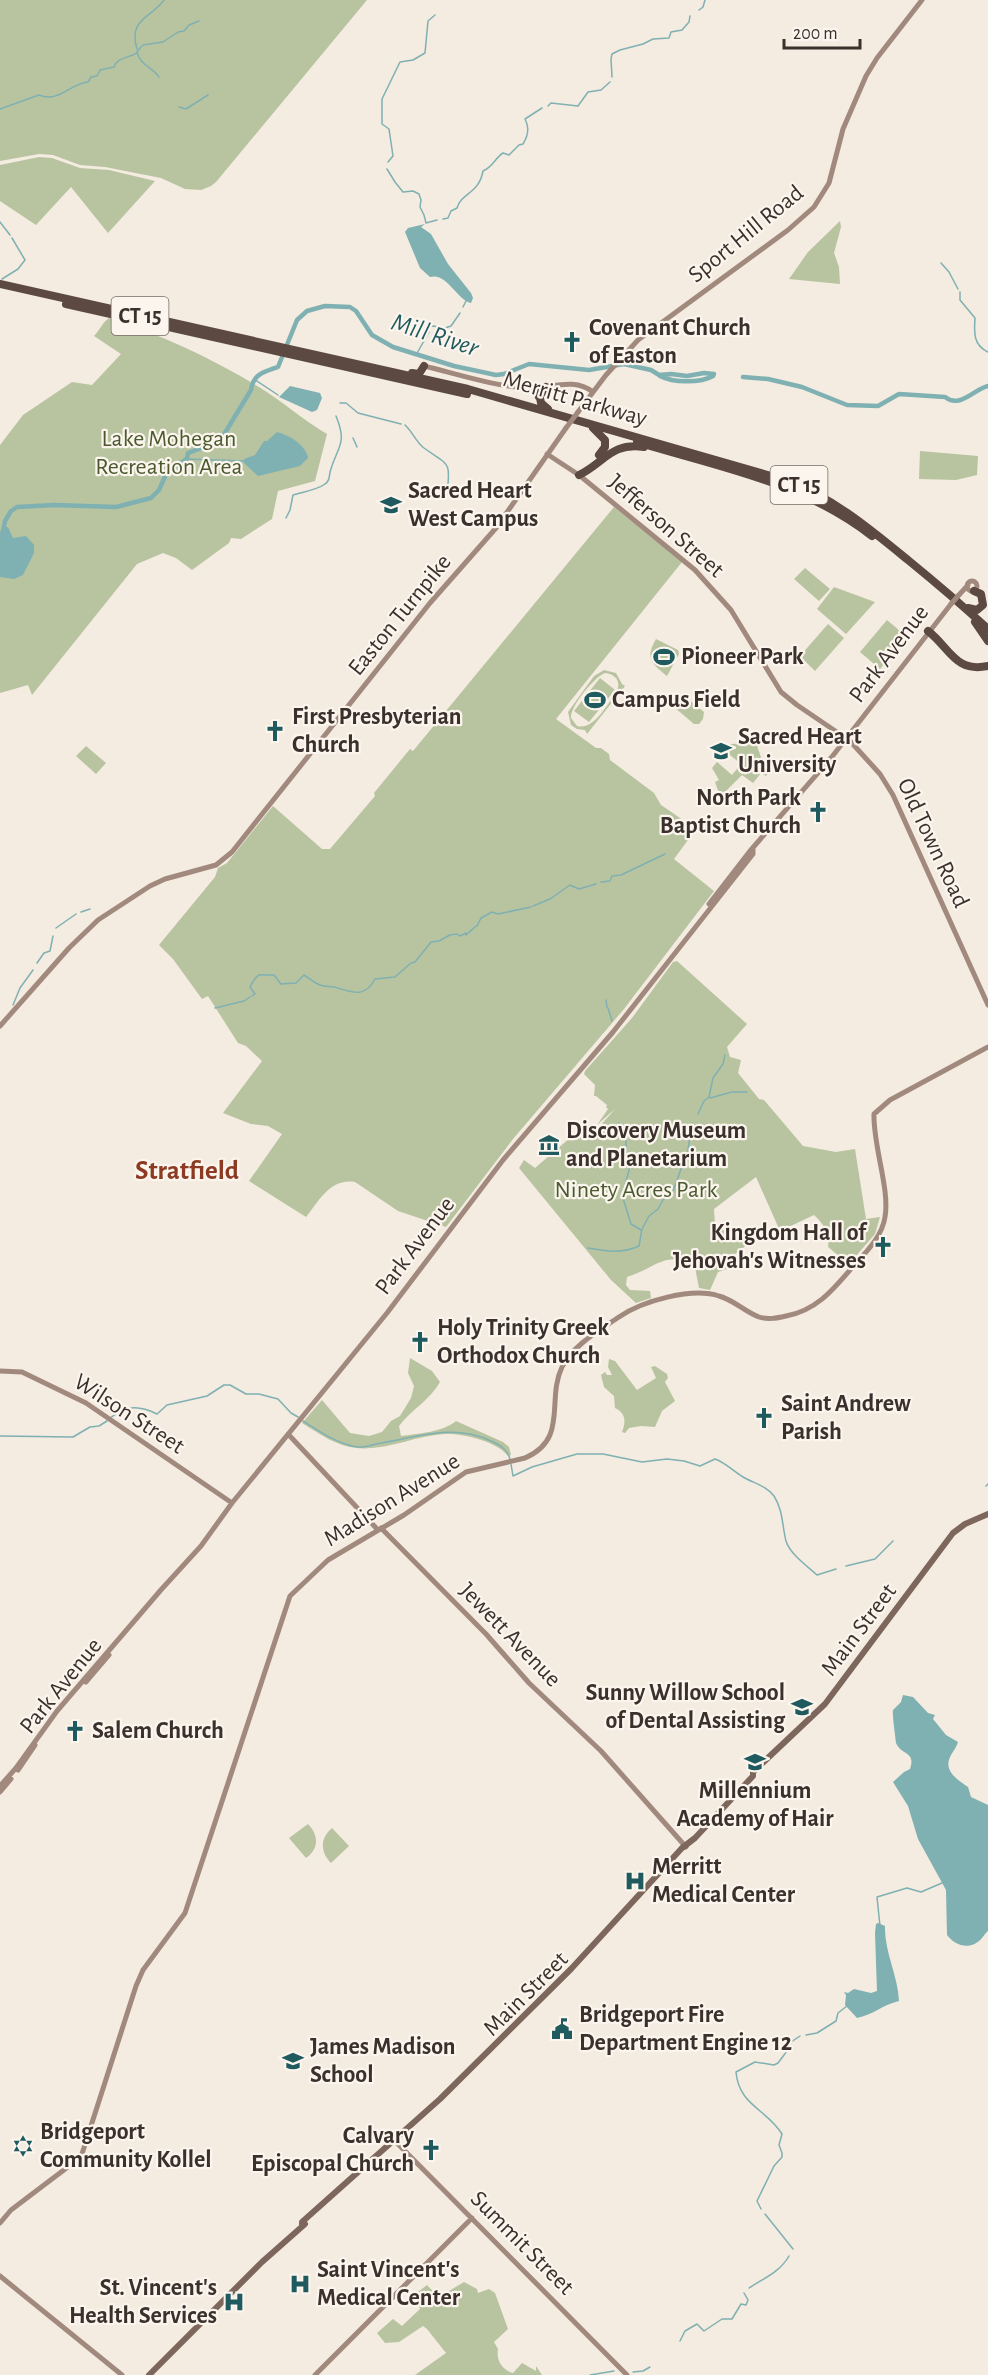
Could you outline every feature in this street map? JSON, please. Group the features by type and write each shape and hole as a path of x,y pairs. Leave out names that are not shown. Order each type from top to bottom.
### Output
{"highway":[{"name":"Merritt Parkway","path":"0,284 280,350"},
{"name":"Merritt Parkway","path":"0,288 280,350 383,370 518,403 770,476 807,489 834,503 864,524 988,629"},
{"name":"Merritt Parkway","path":"290,352 592,428 777,483 830,507 897,556 988,634"},
{"path":"383,370 419,374 424,366"},
{"path":"542,387 539,397 544,407 563,416"},
{"path":"452,391 470,399"},
{"path":"490,391 518,403"},
{"path":"579,475 581,470 606,447 604,437 592,428"},
{"path":"579,475 607,454 622,447 641,446 671,452"},
{"path":"962,605 974,610 982,607 983,598 972,588"},
{"path":"972,588 985,596 988,612"},
{"path":"974,621 988,641"},
{"path":"927,631 963,666 973,668 988,666"},
{"path":"948,651 972,665 983,663 988,658"}],"main road":[{"name":"Sport Hill Road","path":"606,375 638,340 788,230 814,207 829,183 843,129 873,63 922,0"},
{"path":"424,366 515,386 542,387 577,384 593,392"},
{"name":"Easton Turnpike","path":"0,1026 69,948 98,920 150,886 165,879 209,868 224,860 232,852 430,603 496,528 606,375"},
{"name":"Jefferson Street","path":"547,454 579,475 699,575 731,610 783,694 847,738"},
{"name":"Park Avenue","path":"0,1786 16,1768 57,1711 201,1546 210,1530 387,1313 503,1160 650,986 750,851 847,738 927,631 960,594 972,588"},
{"name":"Old Town Road","path":"847,738 875,768 890,789 988,1005"},
{"name":"Madison Avenue","path":"0,2223 11,2210 81,2157 136,1986 143,1970 185,1913 286,1602 294,1592 328,1560 466,1472 531,1455 551,1433 558,1380 565,1361 574,1351 626,1313 655,1301 698,1293 720,1296 765,1318 795,1315 821,1301 873,1242 884,1220 886,1208 873,1114 890,1100 988,1047"},
{"name":"Wilson Street","path":"0,1371 15,1370 30,1374 109,1418 156,1453 232,1503"},
{"name":"Jewett Avenue","path":"288,1434 379,1529 486,1635 530,1683 601,1751 686,1846"},
{"name":"Main Street","path":"149,2375 262,2262 262,2258 395,2142 571,1969 764,1764 825,1704 929,1566 953,1539 968,1525 988,1516"},
{"name":"Park Avenue","path":"0,1792 59,1713 128,1630"},
{"name":"Summit Street","path":"395,2142 626,2373"},
{"path":"315,2375 472,2218"},
{"path":"0,2276 122,2375"},
{"name":"Main Street","path":"145,2375 172,2351"}],"green space":[{"path":"0,0 367,0 216,182 201,190 185,189 161,178 105,167 80,165 53,155 39,154 0,161"},
{"path":"39,157 52,158 80,168 109,170 155,181 108,233 71,187 36,225 0,201 0,165"},
{"path":"840,221 841,227 834,253 839,267 840,284 789,279 808,252"},
{"name":"Lake Mohegan Recreation Area","path":"109,318 167,339 223,367 268,392 327,434 315,481 278,491 272,519 241,539 231,538 229,543 192,570 176,558 163,553 137,564 32,695 28,685 0,693 0,445 23,415 72,382 92,385 121,354 94,336"},
{"path":"920,451 978,456 977,475 956,480 919,479"},
{"path":"614,507 682,562 556,719 596,748 601,748 609,754 610,760 654,793 661,805 696,829 674,859 714,891 624,1009 513,1139 446,1227 398,1211 355,1182 346,1182 332,1187 306,1217 249,1181 282,1134 268,1126 251,1124 223,1113 262,1061 246,1046 238,1043 208,996 202,999 173,959 159,945 215,877 218,868 227,863 273,806 322,849 330,849 375,796 374,793 410,749 413,751"},
{"path":"805,568 830,589 819,601 794,579"},
{"path":"834,587 875,602 846,634 817,609"},
{"path":"887,620 907,637 880,669 860,652"},
{"path":"828,624 844,638 815,671 800,656"},
{"name":"Pioneer Park","path":"656,639 678,650 679,654 667,676 651,660 651,651"},
{"path":"604,670 616,673 625,686 587,734 585,730 571,725 568,712 594,676","holes":["605,673 618,682 617,691 595,720 589,724 577,726 571,718 578,700 595,680"]},
{"name":"Campus Field","path":"600,678 615,690 589,722 574,711"},
{"path":"683,695 704,712 699,724 694,724 674,707 675,698"},
{"path":"756,743 762,760 773,768 766,776 761,773 753,783 742,775 726,791 726,797 721,799 715,782 719,780 712,768 717,762 732,775 741,764 725,751 731,744"},
{"path":"86,746 106,763 96,774 76,756"},
{"name":"Ninety Acres Park","path":"677,961 747,1024 727,1047 730,1057 741,1060 738,1073 803,1146 836,1152 855,1149 866,1219 880,1217 875,1234 849,1264 828,1247 826,1230 814,1215 780,1231 756,1177 714,1209 715,1225 732,1238 747,1237 749,1239 748,1244 735,1254 739,1265 718,1272 710,1290 699,1288 694,1262 666,1260 627,1277 626,1285 630,1290 650,1291 651,1298 636,1303 611,1280 519,1168 524,1160 535,1168 585,1125 599,1127 615,1109 597,1125 608,1109 607,1105 594,1096 595,1085 584,1074 585,1071 632,1018 673,962"},
{"path":"410,1358 432,1371 440,1382 399,1426 401,1436 437,1430 456,1421 503,1442 509,1447 511,1455 508,1456 488,1442 451,1434 433,1435 378,1447 349,1447 335,1442 302,1423 322,1400 350,1433 369,1436 382,1432 391,1421 400,1416 411,1398 414,1386 408,1373"},
{"path":"609,1359 615,1361 637,1390 656,1378 651,1367 655,1366 667,1374 668,1378 665,1382 675,1401 662,1411 655,1427 641,1426 629,1428 625,1433 622,1432 623,1415 615,1408 614,1396 604,1387 601,1375 605,1372 607,1375 612,1375 608,1367"},
{"path":"308,1824 316,1837 316,1842 306,1858 289,1838"},
{"path":"332,1828 349,1846 331,1863 323,1850 323,1845 325,1836"},
{"path":"464,2282 477,2289 478,2293 489,2289 495,2293 508,2329 494,2342 503,2367 513,2373 522,2363 536,2371 536,2366 542,2375 415,2375 446,2353 427,2329 423,2326 399,2342 385,2343 377,2333 393,2319 402,2326 420,2309 418,2305 424,2301 418,2292 427,2285 441,2300 449,2291"}],"water":[{"path":"425,224 421,227 431,234 448,264 471,293 473,298 471,303 441,278 430,277 420,268 405,232 408,228"},
{"path":"290,386 320,393 322,398 317,410 312,412 279,397"},
{"path":"277,432 296,441 307,453 308,458 300,466 258,476 244,463 244,459 255,455 264,441"},
{"path":"3,527 8,527 13,538 26,536 34,545 34,553 23,575 14,579 0,577 0,532"},
{"path":"903,1695 913,1697 928,1713 935,1715 933,1719 946,1735 958,1742 948,1766 952,1774 968,1787 971,1797 988,1805 988,1931 973,1945 963,1946 954,1942 947,1935 946,1890 918,1839 908,1806 893,1782 910,1769 911,1763 910,1756 896,1743 893,1710 901,1702"},
{"path":"878,1923 885,1926 899,2001 857,2018 845,2005 844,1992 848,1993 854,1989 871,1993 877,1991 875,1933"}],"waterway":[{"path":"137,49 135,31 138,25 164,0"},
{"path":"699,10 703,7 705,0"},
{"path":"388,162 393,156 389,129 382,124 382,99 400,62 413,60 425,53 428,21 435,15"},
{"path":"612,77 612,54 653,39 669,38 671,32 682,30 689,22 690,16"},
{"path":"0,109 39,95 52,97 88,82 91,77 97,76 100,70 114,67 119,60 134,54 143,45 163,42 199,21"},
{"path":"137,52 143,63 159,77"},
{"path":"548,106 551,103 578,106 588,92 601,90 610,82"},
{"path":"179,107 186,109 208,95"},
{"path":"443,219 448,218 451,211 457,208 462,199 474,189 483,171 503,153 509,155 523,144 528,132 525,119 542,108"},
{"path":"387,169 403,192 413,191 419,194 420,207 426,223"},
{"path":"426,223 437,220"},
{"path":"0,222 10,235"},
{"path":"2,279 18,269 25,260 12,238"},
{"path":"941,263 958,289"},
{"path":"960,292 960,300 975,318 977,342 988,352"},
{"path":"463,307 467,299"},
{"name":"Mill River","path":"3,531 5,521 11,511 17,507 54,505 116,507 151,498 159,490 167,472 187,459 188,453 220,441 251,390 254,380 260,374 278,367 297,320 307,311 325,306 350,307 356,311 372,335 393,347 454,366 496,375 529,364 589,370 624,364 651,370 659,375 714,374"},
{"path":"416,355 429,332 428,327 434,326 442,329 451,326 460,313"},
{"path":"660,376 687,381 713,376"},
{"name":"Mill River","path":"743,377 768,379 802,387 847,405 878,406 899,394 945,397 956,401 988,386"},
{"path":"254,379 278,395"},
{"path":"340,403 346,403 358,413 401,424"},
{"path":"286,518 293,495 318,488 329,480 341,440 336,416"},
{"path":"405,425 421,446 446,465 449,475 447,494"},
{"path":"353,438 357,447"},
{"path":"187,459 244,461"},
{"path":"601,882 610,881 612,876 621,875 665,854"},
{"path":"533,906 550,899 570,885 579,889 596,884"},
{"path":"477,926 481,918 492,912 498,914 531,907"},
{"path":"81,912 90,909"},
{"path":"56,928 76,914"},
{"path":"252,996 255,994 250,987 255,978 262,975 274,975 281,984 296,983 304,975 322,986 362,992 375,979 395,977 415,962 431,942 439,941 450,935 460,936 466,933 466,935 476,926"},
{"path":"37,963 44,953 50,951 53,936"},
{"path":"13,1005 20,988 33,970"},
{"path":"215,1008 244,1001 250,997"},
{"path":"606,1000 607,1007"},
{"path":"608,1008 612,1021"},
{"path":"698,1114 704,1101 709,1097 713,1078 723,1064 725,1055"},
{"path":"710,1098 732,1092 747,1092"},
{"path":"619,1123 626,1132 626,1156 630,1167 622,1195 631,1224 641,1230"},
{"path":"588,1248 620,1251 639,1246 642,1229 649,1216 673,1191 681,1169 686,1163 692,1123"},
{"path":"110,1418 133,1408 157,1414 167,1405 207,1396 224,1385 230,1385 246,1394 259,1394 278,1399 298,1417"},
{"path":"0,1436 73,1437 90,1427 99,1426 107,1421"},
{"path":"303,1421 336,1441 358,1447 436,1433 463,1433 497,1444 505,1450 510,1459"},
{"path":"511,1464 513,1476 532,1467 577,1454 603,1454 642,1462 667,1459 700,1466 715,1459 764,1487 774,1496 781,1512 788,1546 804,1564 817,1575 836,1569"},
{"path":"846,1566 875,1559 893,1541"},
{"path":"880,1926 877,1897 907,1888 921,1892 942,1883"},
{"path":"806,2035 817,2033 836,2021 838,2013 847,2006"},
{"path":"761,2209 757,2201 774,2166 782,2157 779,2145 782,2134 742,2093 736,2072 755,2062 774,2065 778,2063 791,2042 800,2036"},
{"path":"765,2214 793,2249"},
{"path":"749,2288 776,2271 789,2256"},
{"path":"680,2341 685,2331 697,2324 704,2331 722,2319 732,2319 741,2304 746,2305 748,2300 744,2293"},
{"path":"633,2372 643,2371 650,2367"},
{"path":"590,2375 614,2371"}],"place":[{"name":"Covenant Church of Easton","path":"572,342"},
{"name":"Sacred Heart West Campus","path":"391,505"},
{"name":"Pioneer Park","path":"664,657"},
{"name":"Campus Field","path":"595,700"},
{"name":"First Presbyterian Church","path":"275,731"},
{"name":"Sacred Heart University","path":"721,751"},
{"name":"North Park Baptist Church","path":"818,812"},
{"name":"Discovery Museum and Planetarium","path":"549,1145"},
{"name":"Kingdom Hall of Jehovah's Witnesses","path":"883,1247"},
{"name":"Holy Trinity Greek Orthodox Church","path":"420,1342"},
{"name":"Saint Andrew Parish","path":"764,1418"},
{"name":"Sunny Willow School of Dental Assisting","path":"802,1707"},
{"name":"Salem Church","path":"75,1731"},
{"name":"Millennium Academy of Hair","path":"755,1762"},
{"name":"Merritt Medical Center","path":"635,1881"},
{"name":"Bridgeport Fire Department Engine 12","path":"562,2029"},
{"name":"James Madison School","path":"293,2061"},
{"name":"Bridgeport Community Kollel","path":"23,2146"},
{"name":"Calvary Episcopal Church","path":"431,2150"},
{"name":"Saint Vincent's Medical Center","path":"300,2284"},
{"name":"St. Vincent's Health Services","path":"234,2302"}],"district":[{"name":"Stratfield","path":"187,1170"}]}
